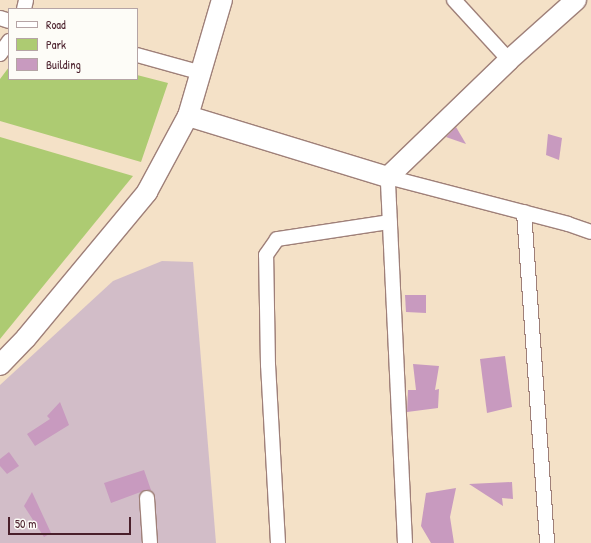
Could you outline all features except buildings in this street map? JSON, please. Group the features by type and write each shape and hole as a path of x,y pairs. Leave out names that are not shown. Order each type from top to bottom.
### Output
{"street":[{"path":"0,365 26,338 147,192 188,116 202,73 222,0"},
{"path":"454,0 508,60"},
{"path":"405,543 388,177 508,60 576,0"},
{"path":"0,54 8,42"},
{"path":"138,55 202,73"},
{"path":"188,116 388,177 524,212 591,232"},
{"path":"524,212 547,543"},
{"path":"278,543 268,365 266,255 277,239 390,222"},
{"path":"147,498 150,543"}],"shaded area":[{"path":"162,261 193,262 216,543 0,543 0,385 113,281"}],"green space":[{"path":"8,68 8,80 138,80 138,75 168,83 141,162 0,121 0,79"},
{"path":"0,137 133,176 0,339"}]}
